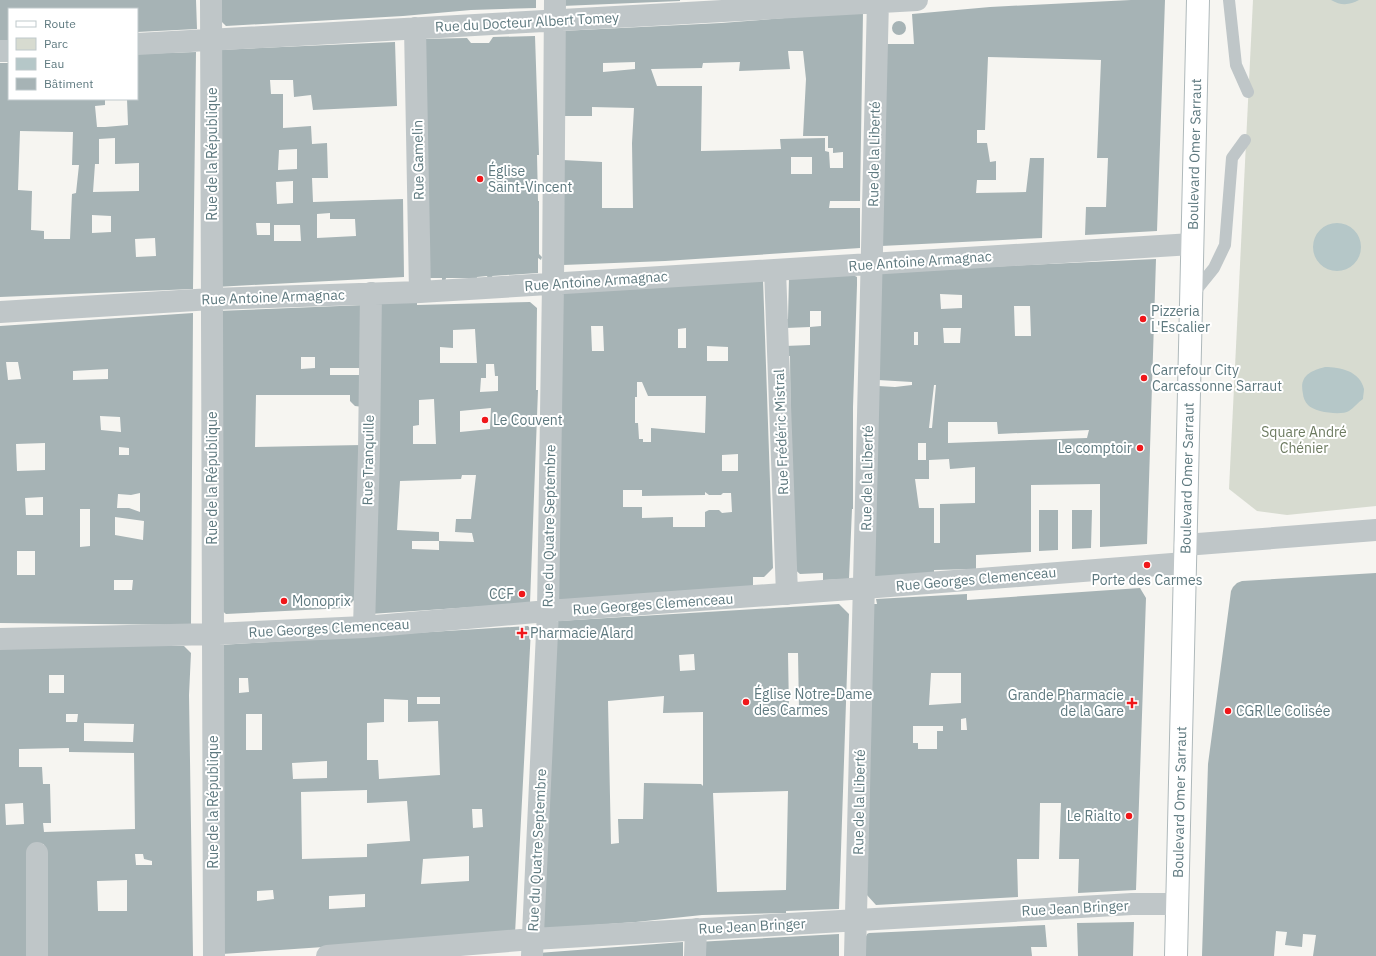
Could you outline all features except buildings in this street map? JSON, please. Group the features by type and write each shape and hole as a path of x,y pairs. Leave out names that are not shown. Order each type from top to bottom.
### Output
{"main road":[{"name":"Boulevard Omer Sarraut","path":"1176,956 1198,0"}],"street":[{"name":"Rue de la République","path":"211,0 214,956"},
{"name":"Rue du Docteur Albert Tomey","path":"138,44 415,28 555,10 917,0"},
{"name":"Rue de la Liberté","path":"855,956 878,1"},
{"name":"Rue du Quatre Septembre","path":"532,948 548,612 555,10"},
{"name":"Rue Gamelin","path":"415,28 420,292"},
{"name":"Rue Antoine Armagnac","path":"0,312 212,298 420,292 1192,244"},
{"name":"Rue Frédéric Mistral","path":"775,270 787,594"},
{"name":"Rue Tranquille","path":"364,627 372,293"},
{"name":"Rue Georges Clemenceau","path":"0,639 213,634 364,627 864,588 1185,554 1376,530"},
{"path":"37,853 37,956"},
{"name":"Rue Jean Bringer","path":"327,956 532,948 696,929 1132,904 1177,904"},
{"path":"695,956 696,929"}],"lane":[{"path":"1229,0 1236,65 1248,92"},
{"path":"1191,297 1214,268 1225,245 1232,158 1245,140"}],"green space":[{"name":"Square André Chénier","path":"1253,0 1376,0 1376,506 1287,515 1257,511 1229,489"}],"water":[{"path":"1331,0 1359,0 1345,4"},
{"path":"1337,223 1346,225 1354,230 1359,238 1361,247 1359,256 1354,264 1346,269 1337,271 1328,269 1320,264 1315,256 1313,247 1315,238 1320,230 1328,225"},
{"path":"1325,367 1349,371 1362,383 1364,389 1363,399 1349,411 1334,413 1316,410 1305,401 1302,388 1304,379 1315,370"}],"place":[{"name":"Église Saint-Vincent","path":"480,179"},
{"name":"Pizzeria L'Escalier","path":"1143,319"},
{"name":"Carrefour City Carcassonne Sarraut","path":"1144,378"},
{"name":"Le Couvent","path":"485,420"},
{"name":"Le comptoir","path":"1140,448"},
{"name":"Porte des Carmes","path":"1147,565"},
{"name":"CCF","path":"522,594"},
{"name":"Monoprix","path":"284,601"},
{"name":"Pharmacie Alard","path":"522,633"},
{"name":"Église Notre-Dame des Carmes","path":"746,702"},
{"name":"Grande Pharmacie de la Gare","path":"1132,703"},
{"name":"CGR Le Colisée","path":"1228,711"},
{"name":"Le Rialto","path":"1129,816"}]}
